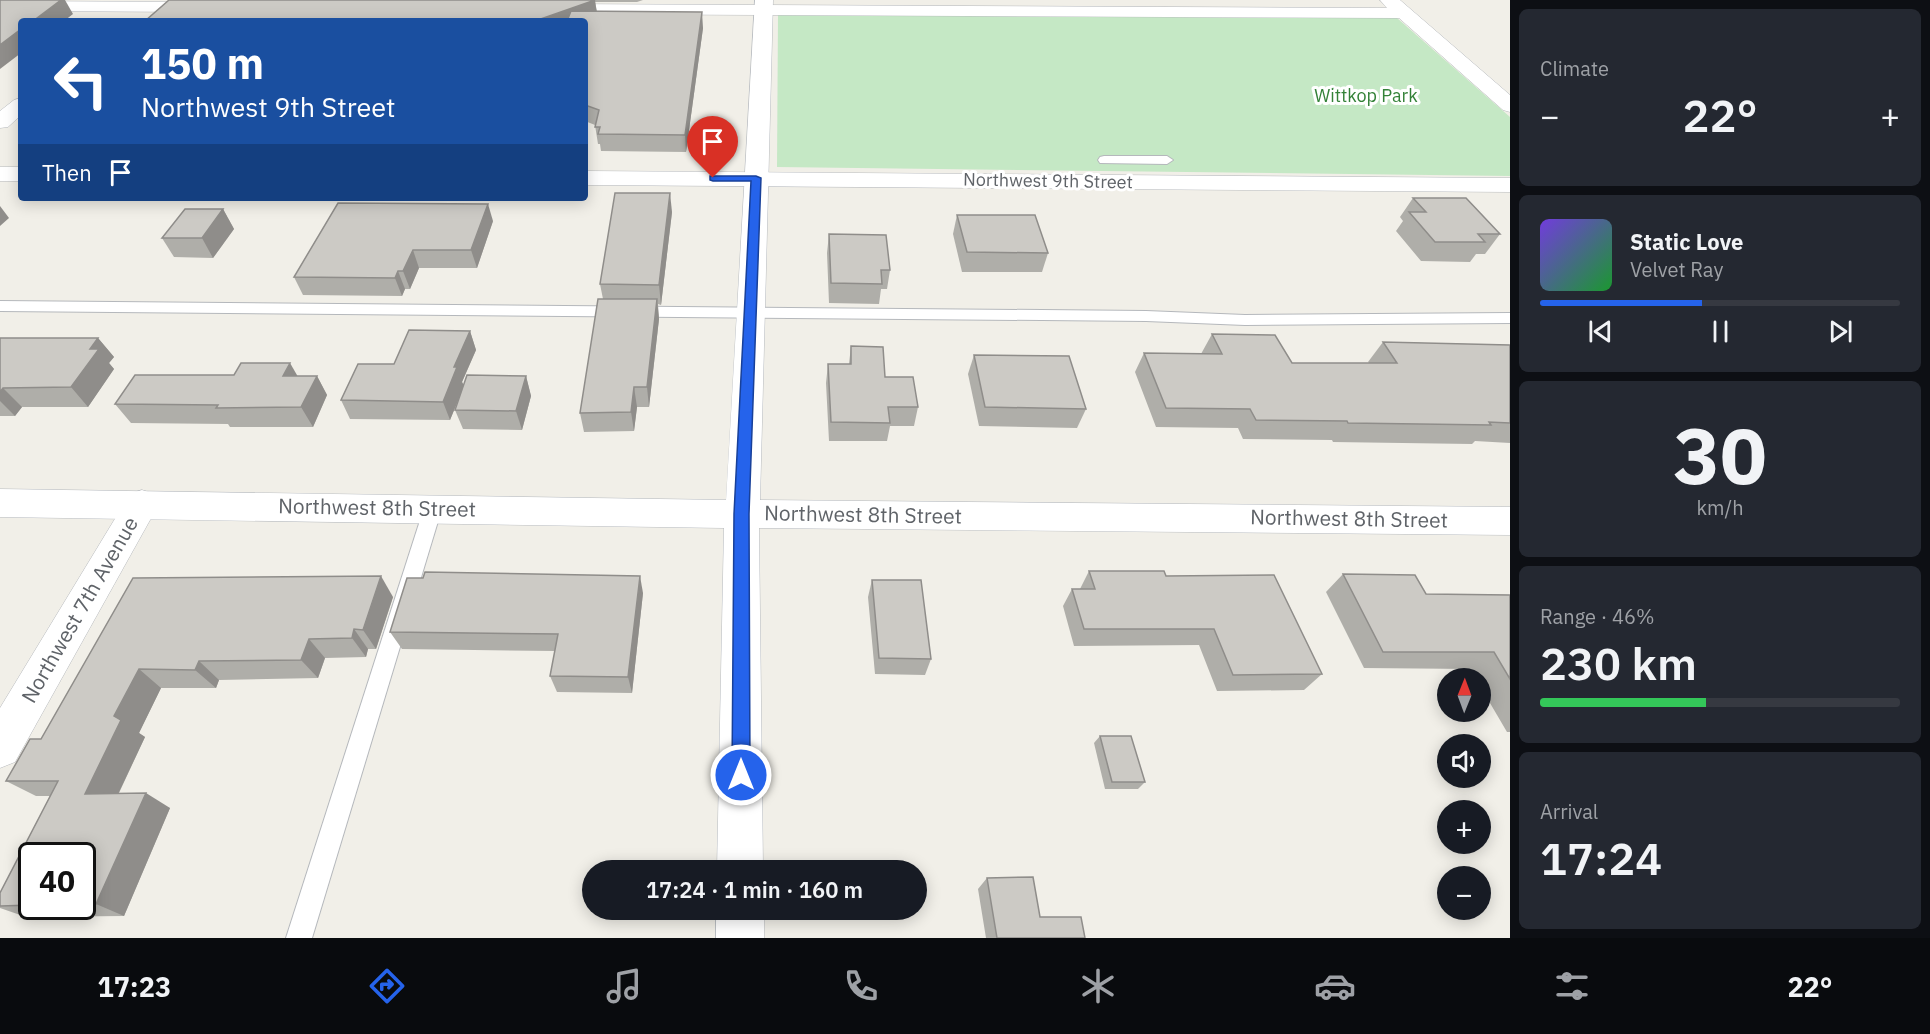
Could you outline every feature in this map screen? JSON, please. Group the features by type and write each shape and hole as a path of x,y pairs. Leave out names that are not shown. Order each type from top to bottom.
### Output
{"street":[{"path":"124,18 141,3"},
{"path":"0,6 141,3 224,7"},
{"path":"740,860 742,514 764,5"},
{"path":"536,9 764,5 1396,6 1500,88 1510,106"},
{"path":"0,122 18,107"},
{"path":"0,174 18,174"},
{"name":"Northwest 9th Street","path":"588,178 1510,185"},
{"name":"Northwest 8th Street","path":"0,503 742,514 1510,521"},
{"name":"Northwest 7th Avenue","path":"0,747 142,504"},
{"path":"740,920 740,938"}],"lane":[{"path":"1104,160 1167,160"},
{"path":"1127,160 1137,182"},
{"path":"0,306 1146,316 1245,320 1510,318"},
{"path":"298,938 433,508"}],"green space":[{"name":"Wittkop Park","path":"778,15 1397,18 1510,117 1510,176 777,167"}],"building":[{"path":"0,0 61,0 37,18 18,18 18,31 0,45"},
{"path":"169,0 595,0 544,18 148,18"},
{"path":"571,11 702,12 685,135 598,134 600,127 595,127 599,110 588,106 588,18 568,18"},
{"path":"615,193 670,193 659,285 600,284"},
{"path":"1413,198 1466,198 1500,234 1478,234 1485,242 1435,242 1409,212 1426,212"},
{"path":"338,203 488,204 471,250 413,250 403,271 398,271 395,278 294,277"},
{"path":"185,209 223,209 202,238 162,238"},
{"path":"957,215 1035,215 1048,253 967,252"},
{"path":"829,234 886,235 890,270 881,270 882,284 831,283"},
{"path":"598,299 657,299 647,387 634,387 631,412 580,413"},
{"path":"409,330 470,331 454,367 457,367 443,402 341,400 358,364 394,364"},
{"path":"1212,334 1275,335 1292,363 1397,363 1383,342 1510,345 1510,423 1489,422 1491,425 1256,420 1250,409 1166,408 1144,353 1222,354"},
{"path":"0,338 98,338 90,349 99,349 71,387 3,388 0,392"},
{"path":"851,346 883,347 885,377 913,377 918,407 888,407 890,423 831,422 828,364 851,364"},
{"path":"974,355 1069,356 1086,409 985,407"},
{"path":"241,363 290,363 283,376 317,376 301,407 216,408 218,405 115,404 135,375 234,375"},
{"path":"467,375 526,376 516,411 455,410"},
{"path":"1089,571 1164,571 1166,576 1274,575 1322,674 1233,675 1214,629 1084,629 1072,589 1095,589"},
{"path":"425,572 640,576 628,677 550,676 558,634 390,632 407,578 423,578"},
{"path":"1343,574 1415,575 1426,594 1510,595 1510,679 1494,652 1383,652"},
{"path":"381,576 363,630 354,629 352,638 309,639 301,660 199,661 195,670 139,669 114,716 121,720 85,794 146,793 96,904 96,842 26,842 58,781 6,781 30,739 41,739 133,578"},
{"path":"872,580 921,580 931,659 879,658"},
{"path":"1100,736 1131,736 1145,782 1112,782"},
{"path":"18,858 18,905 0,906 0,893"},
{"path":"1033,877 1040,917 1081,917 1085,938 997,938 987,878"}],"route":[{"path":"713,178 756,178 742,514 741,775"}]}
